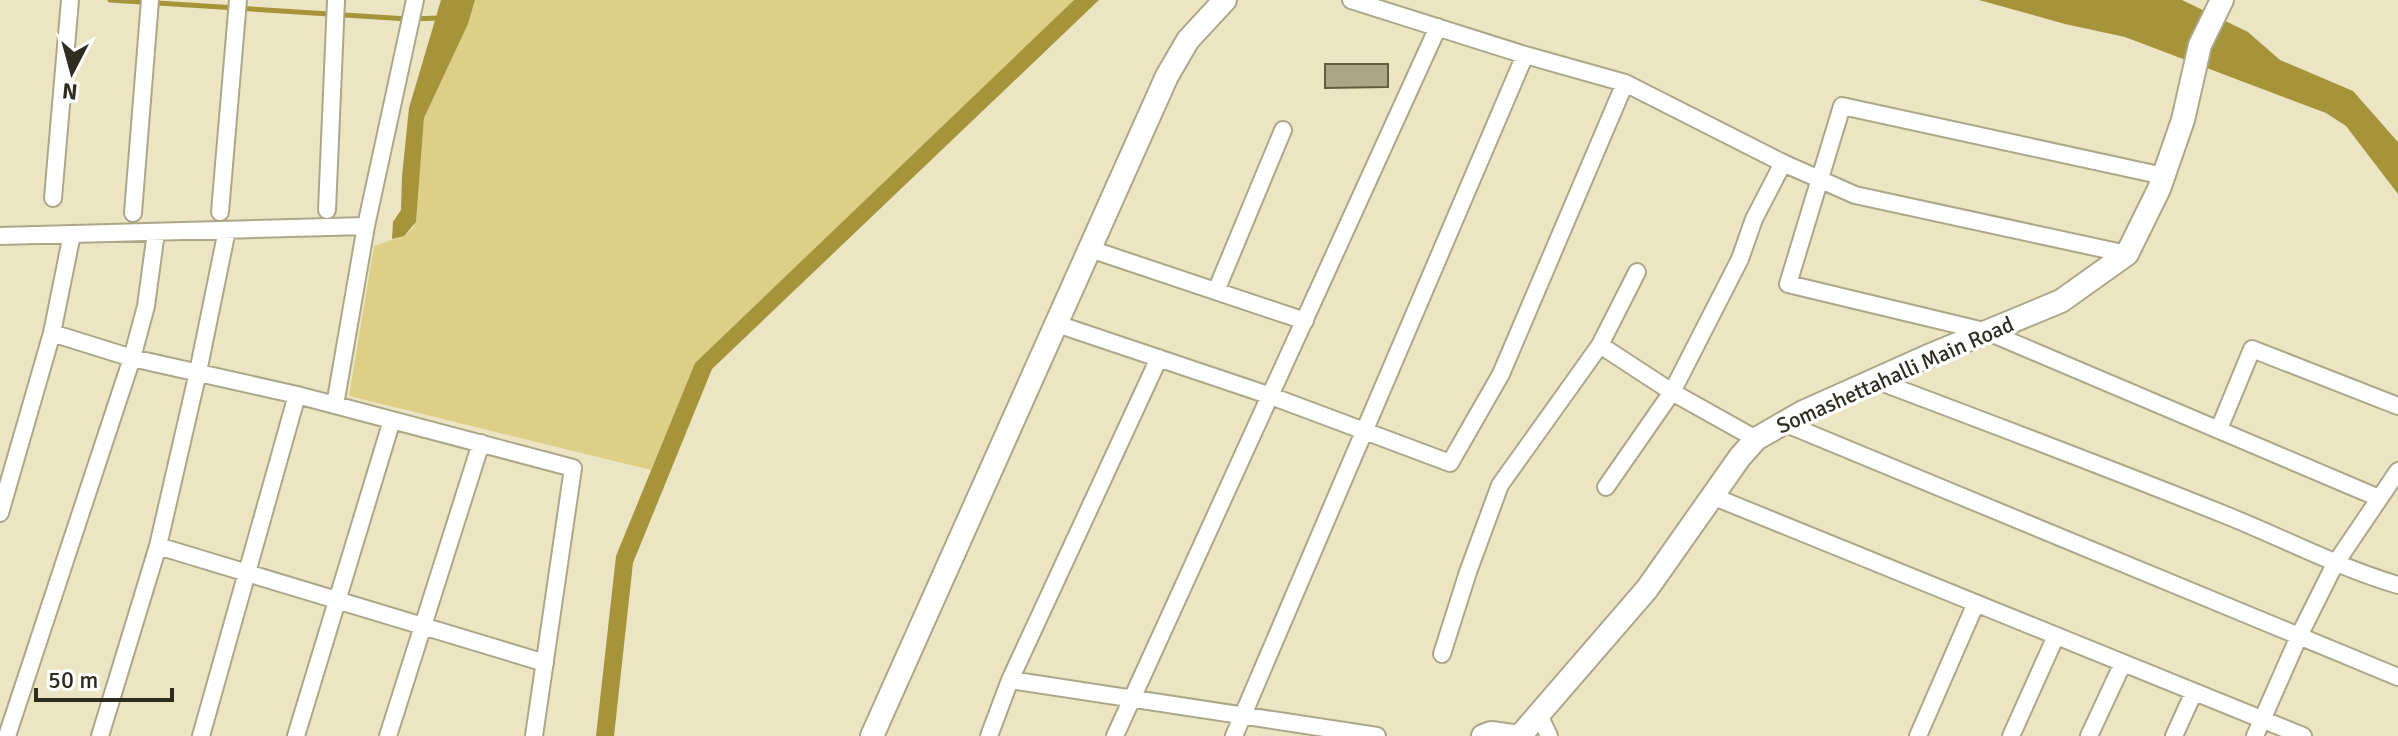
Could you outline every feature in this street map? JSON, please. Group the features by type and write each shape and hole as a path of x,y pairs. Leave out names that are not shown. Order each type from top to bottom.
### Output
{"street":[{"path":"335,405 366,226 415,0"},
{"path":"872,736 1176,57 1201,23 1225,0"},
{"path":"1351,0 1625,83 1783,163 1855,195 2127,254"},
{"name":"Somashettahalli Main Road","path":"1520,736 1647,589 1756,439 1875,380 2061,301 2127,254 2159,189 2183,120 2204,37 2222,0"},
{"path":"53,198 70,3"},
{"path":"327,210 336,3"},
{"path":"133,213 150,6"},
{"path":"220,212 237,8"},
{"path":"1115,736 1438,27"},
{"path":"1234,736 1525,55"},
{"path":"1057,324 1271,396 1450,463 1501,374 1625,83"},
{"path":"2159,175 1842,106 1788,284 1988,332 2379,498"},
{"path":"1216,291 1283,130"},
{"path":"1606,487 1672,392 1740,259 1754,219 1783,163"},
{"path":"0,236 366,226"},
{"path":"100,736 158,546 227,230"},
{"path":"7,736 132,358 146,306 156,232"},
{"path":"0,513 52,333 72,234"},
{"path":"1090,249 1305,321"},
{"path":"1442,654 1500,485 1600,345 1637,272"},
{"path":"52,333 132,358 297,395 573,468 534,736"},
{"path":"1600,345 1672,392 1756,439"},
{"path":"2219,429 2252,349 2398,406"},
{"path":"989,736 1010,680 1159,358"},
{"path":"1875,380 2111,469 2281,537 2335,564 2398,585"},
{"path":"201,736 297,395"},
{"path":"296,736 392,420"},
{"path":"1784,423 2398,677"},
{"path":"388,736 481,443"},
{"path":"2255,736 2335,564 2398,471"},
{"path":"1712,496 2303,736"},
{"path":"158,546 545,663"},
{"path":"1918,736 1976,603"},
{"path":"2011,736 2056,636"},
{"path":"2089,736 2123,663"},
{"path":"1010,680 1377,736"},
{"path":"2174,736 2194,692"},
{"path":"1539,715 1549,736"},
{"path":"1483,736 1491,733 1513,736"}],"shaded area":[{"path":"441,0 475,0 468,24 424,118 416,222 404,236 392,239 393,222 401,210 409,108"},
{"path":"475,0 1074,0 695,363 651,470 349,396 374,246 404,235 416,222 424,118 468,24"},
{"path":"1074,0 1099,0 712,369 633,563 614,736 596,736 616,556 695,363"},
{"path":"1979,0 2182,0 2248,32 2280,60 2353,91 2398,142 2398,194 2346,126 2326,113 2125,37"}],"building":[{"path":"1325,64 1388,64 1388,87 1325,88"}],"waterway":[{"path":"110,0 408,19 440,18"}]}
